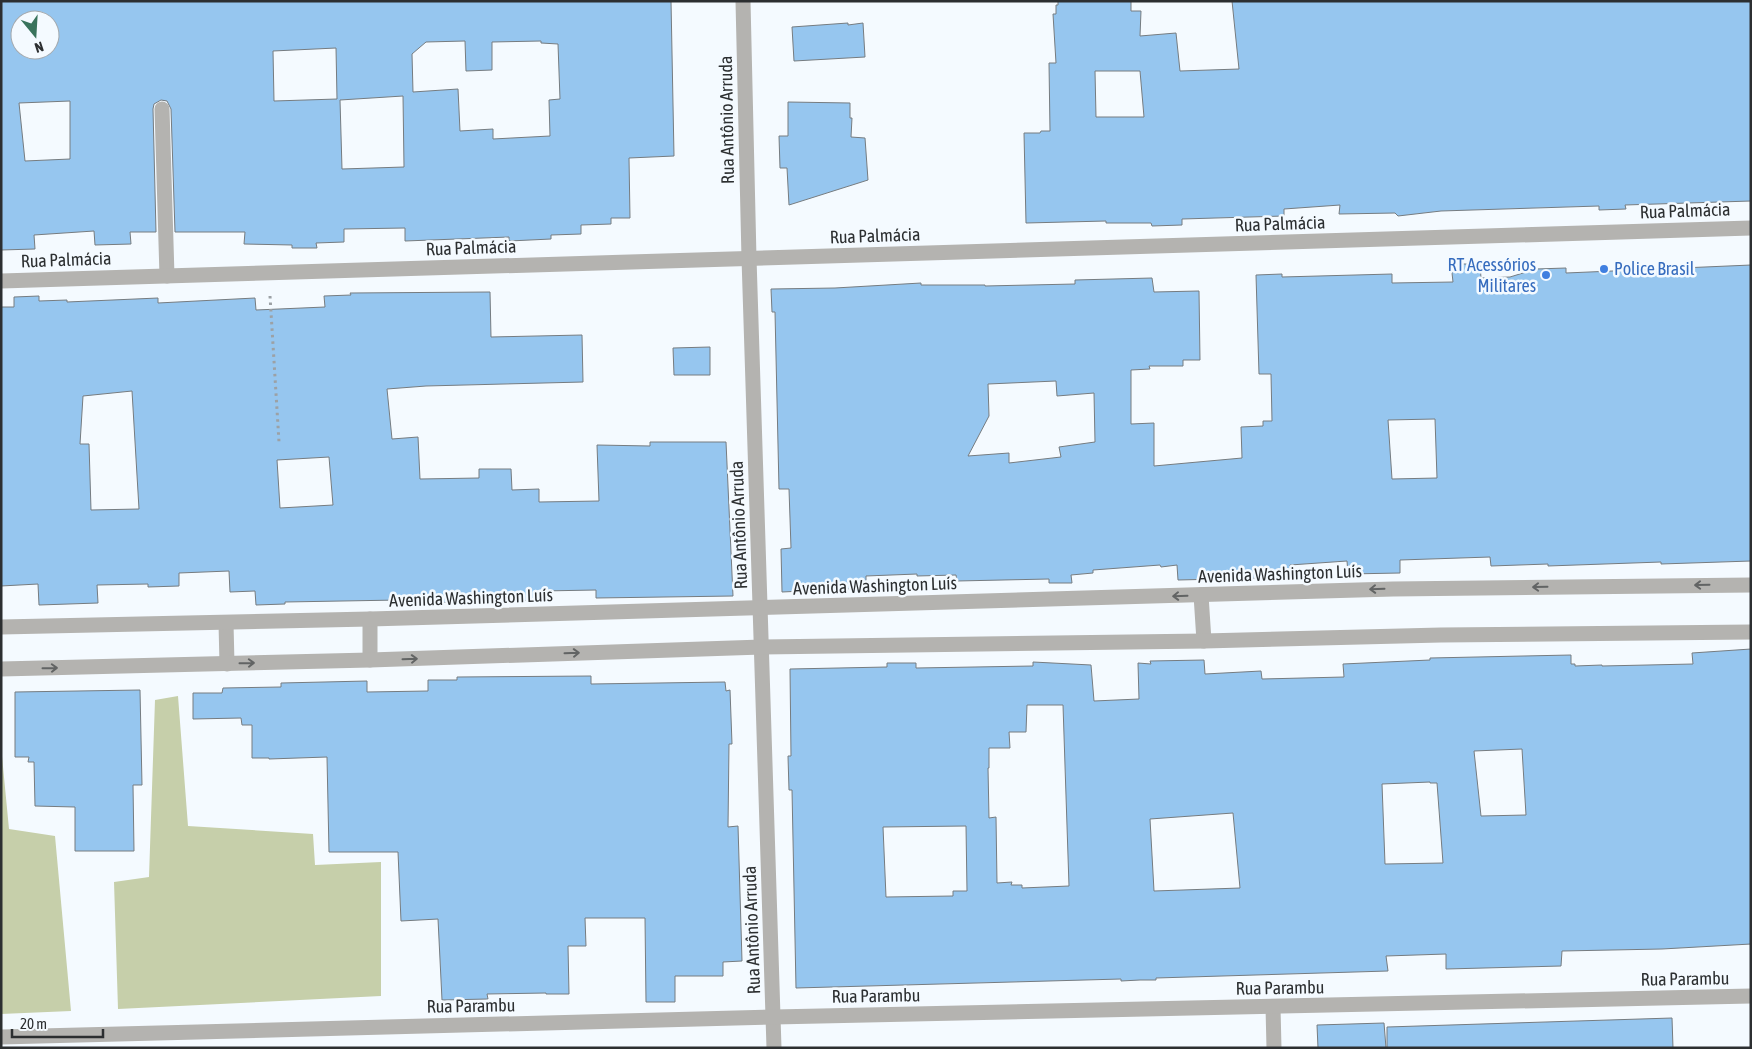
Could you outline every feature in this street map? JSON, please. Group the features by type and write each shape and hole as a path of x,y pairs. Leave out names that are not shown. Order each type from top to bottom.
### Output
{"street":[{"name":"Rua Antônio Arruda","path":"743,1 749,258 774,1048"},
{"path":"162,110 167,276"},
{"name":"Rua Palmácia","path":"1,281 1751,228"},
{"name":"Avenida Washington Luís","path":"1,628 1393,589 1751,585"},
{"path":"1201,595 1204,641"},
{"path":"370,619 370,660"},
{"path":"226,623 227,664"},
{"path":"1,669 370,660 762,647 1204,641 1441,635 1751,632"},
{"name":"Rua Parambu","path":"1,1037 774,1017 1751,996"},
{"path":"1273,1007 1274,1048"}],"path":[{"path":"269,273 279,442"}],"green space":[{"path":"178,696 188,826 313,834 315,865 381,862 381,996 118,1009 114,882 149,877 155,700"},
{"path":"1,746 9,829 55,836 71,1011 1,1014"}],"building":[{"path":"1,1 671,1 674,156 629,158 630,218 611,218 611,224 581,225 581,234 551,235 551,239 509,241 509,237 405,241 405,228 344,229 344,242 316,243 317,248 292,248 292,245 244,244 245,232 175,232 171,109 167,101 161,100 154,104 153,109 156,232 130,232 131,244 95,245 94,231 34,235 35,249 1,250","holes":["465,41 466,71 492,70 492,42 541,41 541,43 558,44 560,99 549,100 550,136 493,139 493,129 460,131 458,89 413,92 412,54 426,42","336,48 337,99 274,101 273,51","403,96 404,167 342,169 340,100","70,101 70,159 25,161 19,103"]},
{"path":"1058,1 1131,1 1131,11 1141,11 1140,36 1176,33 1180,71 1239,69 1232,1 1751,1 1751,201 1625,205 1626,209 1599,210 1599,206 1441,211 1398,216 1395,213 1339,214 1340,205 1284,209 1284,216 1182,219 1182,225 1152,226 1151,223 1106,223 1106,221 1026,223 1024,133 1050,131 1049,63 1056,63 1053,14 1056,14 1056,5 1058,5","holes":["1095,71 1140,71 1144,117 1096,117"]},
{"path":"848,23 848,25 863,23 865,57 794,61 792,27"},
{"path":"788,102 850,103 850,118 852,118 851,137 865,138 868,180 789,205 787,168 780,168 779,136 788,136"},
{"path":"1451,264 1480,264 1481,278 1510,277 1536,269 1566,268 1566,273 1751,265 1751,561 1491,566 1490,557 1400,560 1400,573 1348,574 1347,561 1290,565 1291,577 1262,576 1262,578 1178,580 1177,565 1161,567 1160,565 1093,570 1093,573 1071,575 1072,583 1049,583 1049,579 957,581 956,575 917,576 917,574 866,576 866,588 782,592 781,549 791,548 789,489 779,489 775,312 772,312 771,289 835,288 921,283 921,285 985,286 1075,284 1075,280 1152,278 1154,292 1199,291 1200,360 1183,360 1183,366 1149,366 1150,369 1131,370 1131,424 1154,423 1154,466 1242,458 1241,427 1263,426 1263,421 1272,421 1271,374 1259,374 1256,275 1282,274 1282,277 1392,274 1392,283 1453,282","holes":["1056,381 1057,396 1094,393 1095,442 1059,447 1061,457 1009,463 1009,453 968,456 989,416 988,384","1435,419 1437,478 1392,479 1388,420"]},
{"path":"490,292 491,337 582,335 583,382 426,386 387,389 392,439 418,437 420,479 479,478 479,469 511,469 512,490 539,489 539,502 599,501 597,445 650,446 650,442 726,442 733,596 596,598 596,590 541,591 541,600 513,601 513,603 481,603 481,601 399,604 399,600 285,602 285,604 256,605 255,591 230,592 229,571 179,573 179,586 148,587 148,584 97,585 98,603 39,605 38,584 1,586 1,307 14,307 14,297 39,296 39,301 67,300 67,302 158,298 158,303 255,298 256,310 325,307 324,296 351,295 350,293","holes":["132,391 139,509 91,510 89,444 80,444 83,396","329,457 333,505 280,508 277,460"]},
{"path":"710,347 710,375 674,375 673,348"},
{"path":"1751,649 1751,944 1662,949 1562,951 1561,966 1446,969 1446,954 1386,956 1388,971 1156,978 1156,980 1121,981 1121,979 796,988 792,790 789,790 788,756 791,756 790,669 887,667 887,663 916,663 916,668 1033,666 1033,662 1091,665 1094,701 1139,699 1138,663 1151,664 1150,661 1204,660 1205,674 1261,671 1262,679 1344,677 1343,664 1430,660 1430,658 1571,655 1571,664 1575,664 1575,666 1693,664 1692,653","holes":["1027,705 1063,705 1069,886 1022,888 1022,885 1011,885 1012,882 997,883 996,817 989,818 989,748 1010,748 1009,732 1026,732","1522,749 1526,815 1481,816 1474,751","1437,783 1443,863 1385,864 1382,784","1233,813 1240,888 1154,891 1150,819","966,826 967,891 953,891 953,896 886,897 883,827"]},
{"path":"591,676 591,684 725,682 726,691 730,690 732,744 729,744 728,827 738,826 742,961 723,962 723,976 675,976 675,1002 646,1002 645,918 585,918 586,946 568,946 569,994 487,994 488,999 442,1000 438,919 401,921 398,852 329,852 327,757 252,758 252,725 242,725 241,718 193,719 193,693 222,693 223,688 281,687 281,683 367,681 367,692 428,691 428,680 457,680 457,677"},
{"path":"140,690 142,785 133,785 134,851 75,851 75,807 35,806 34,762 28,762 29,757 15,757 15,692"},
{"path":"1672,1018 1673,1048 1387,1048 1387,1027"},
{"path":"1384,1023 1386,1048 1318,1048 1317,1025"}],"place":[{"name":"Police Brasil","path":"1604,269"},
{"name":"RT Acessórios Militares","path":"1546,275"}]}
